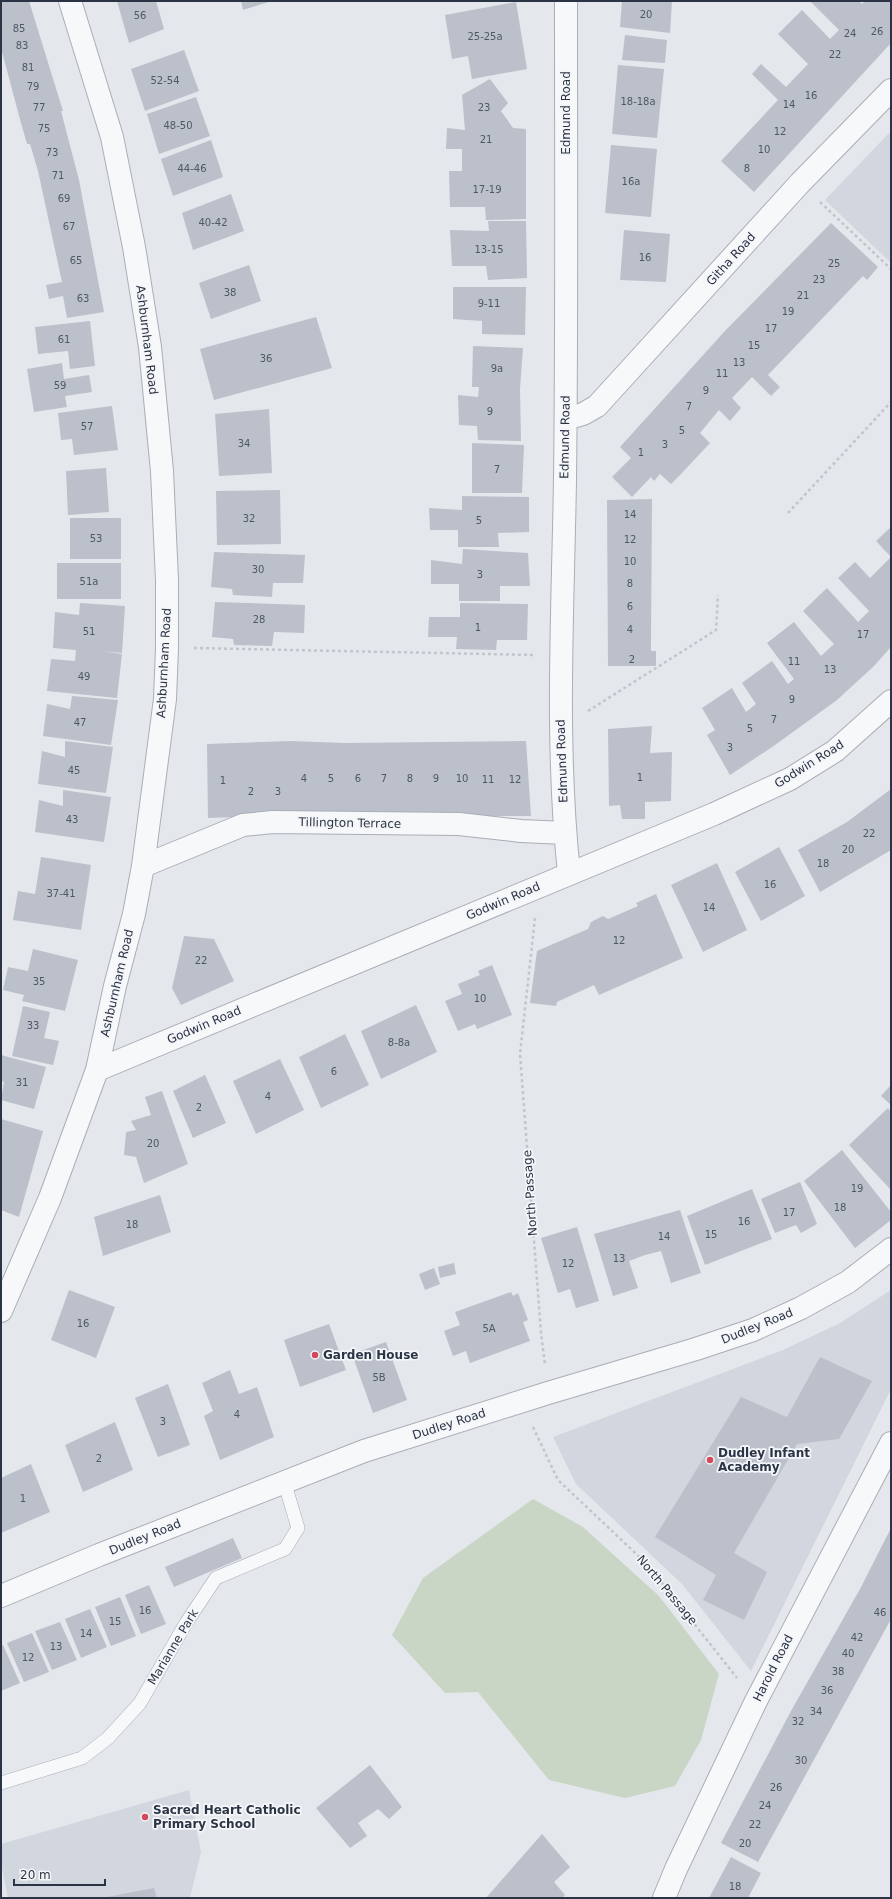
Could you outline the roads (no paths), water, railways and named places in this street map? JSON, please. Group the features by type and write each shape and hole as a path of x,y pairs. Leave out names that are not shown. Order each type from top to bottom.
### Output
{"street":[{"name":"Ashburnham Road","path":"1,1310 50,1198 97,1070 134,914 143,866 165,699 167,580 162,471 148,339 134,247 112,137 70,1"},
{"name":"Edmund Road","path":"566,1 566,419 560,729 565,833 569,873"},
{"name":"Githa Road","path":"566,419 583,414 597,406 800,183 891,90"},
{"name":"Godwin Road","path":"97,1070 714,814 790,779 835,751 891,701"},
{"name":"Tillington Terrace","path":"143,866 243,825 273,822 459,824 521,831 565,833"},
{"name":"Dudley Road","path":"1,1596 284,1481 364,1451 548,1393 696,1349 753,1330 801,1308 848,1282 891,1249"},
{"name":"Harold Road","path":"664,1898 676,1869 756,1701 891,1443"}],"lane":[{"name":"Marianne Park","path":"1,1782 82,1758 108,1738 140,1702 186,1623 216,1578 285,1549 298,1528 284,1481"}],"place":[{"name":"Garden House","path":"315,1355"},
{"name":"Dudley Infant Academy","path":"710,1460"},
{"name":"Sacred Heart Catholic Primary School","path":"145,1817"}]}
